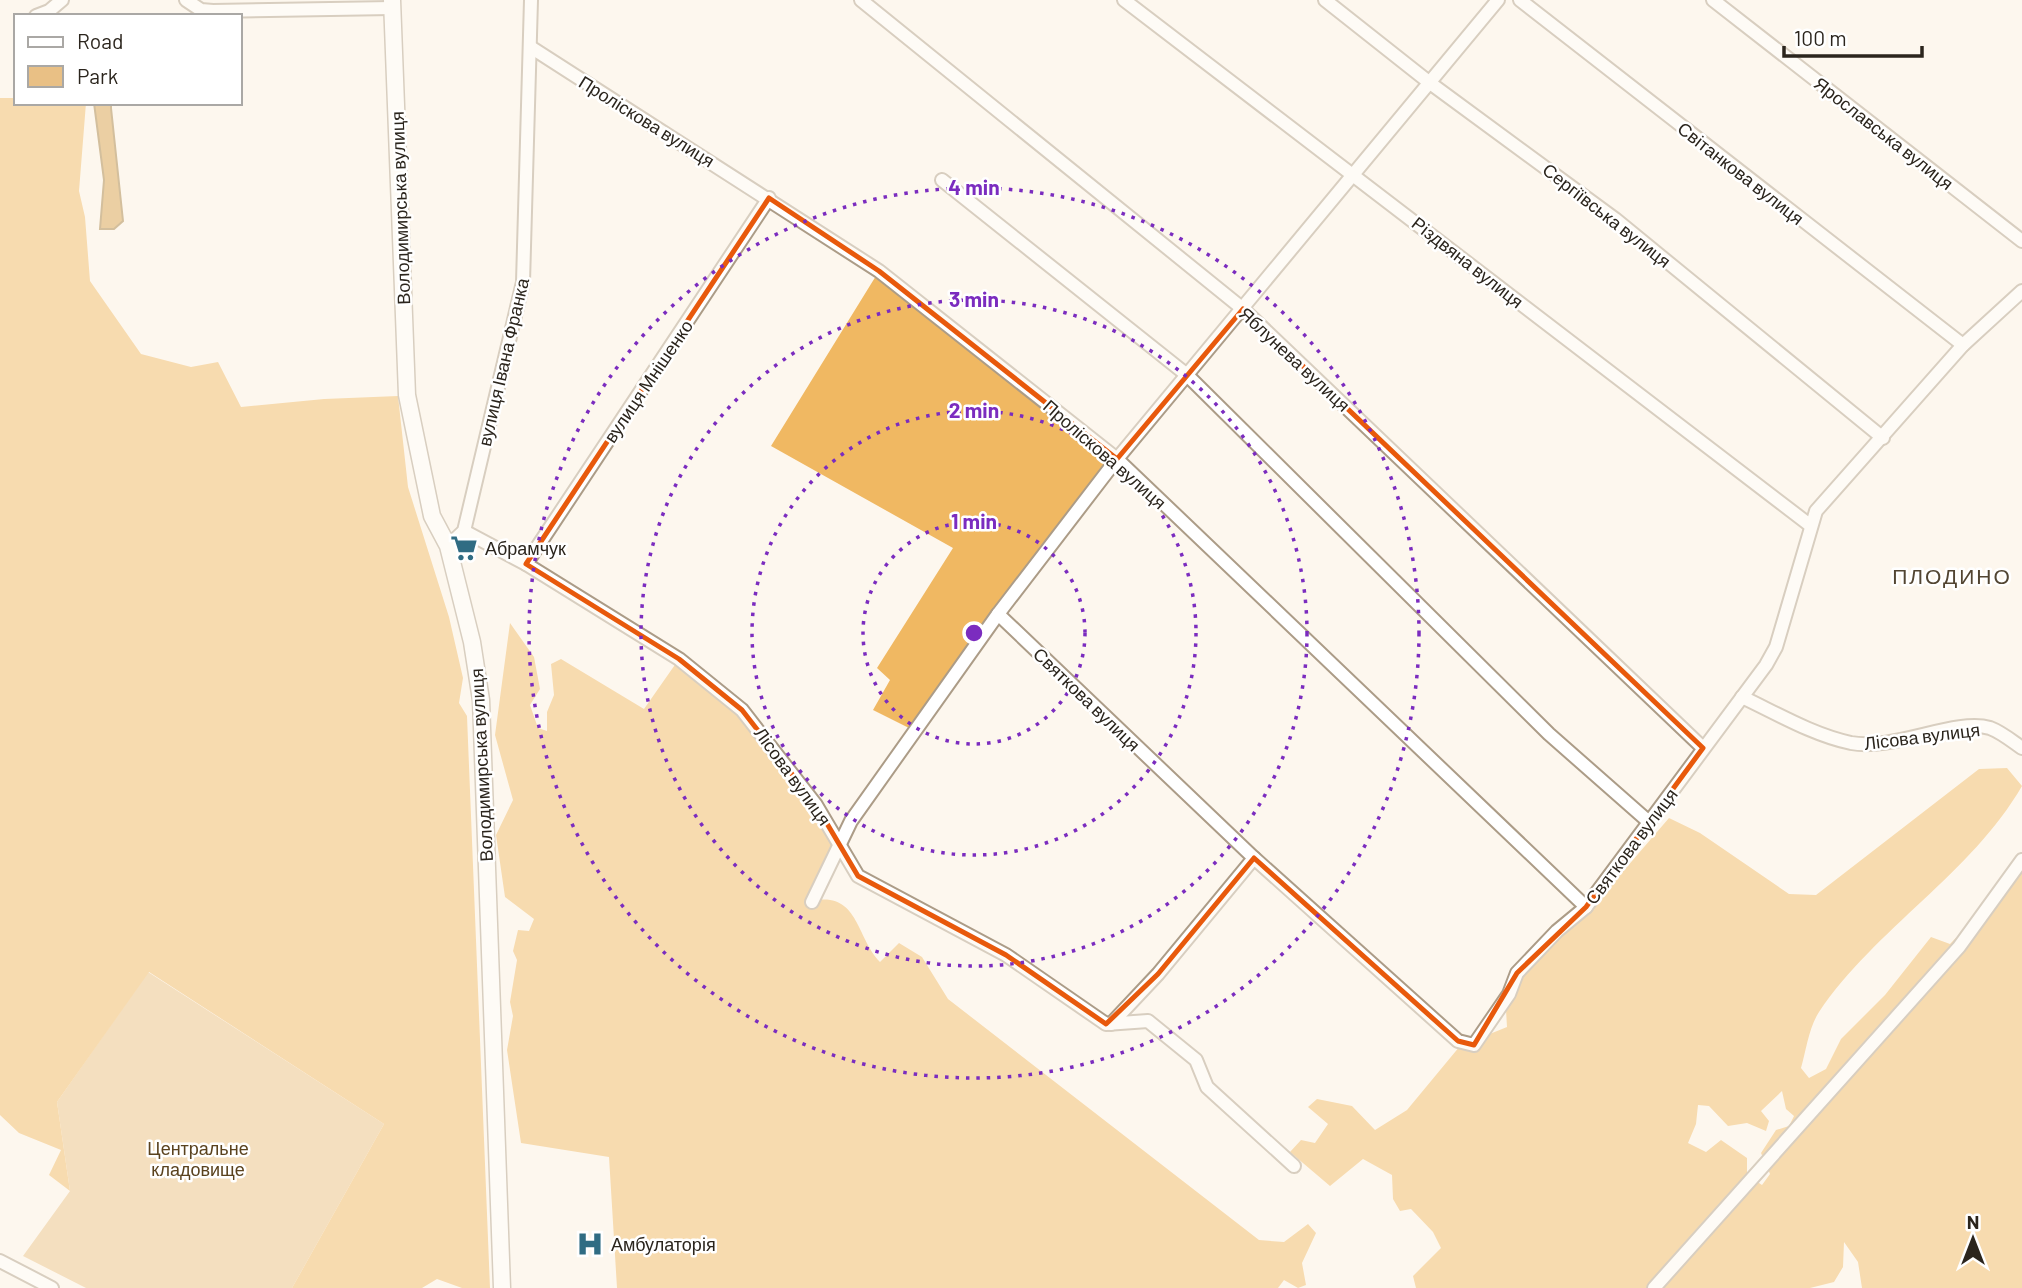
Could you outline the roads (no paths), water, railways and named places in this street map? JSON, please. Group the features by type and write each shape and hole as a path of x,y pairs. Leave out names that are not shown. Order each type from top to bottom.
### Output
{"main road":[{"name":"Володимирська вулиця","path":"392,4 407,395 432,516 448,547 472,642 481,700 502,1288"}],"street":[{"path":"41,14 62,0"},
{"path":"186,0 201,10 213,11 392,4"},
{"name":"вулиця Івана Франка","path":"464,531 523,282 532,48 531,0"},
{"name":"Яблунева вулиця","path":"861,0 1243,309 1703,748"},
{"name":"Різдвяна вулиця","path":"1125,0 1811,526"},
{"name":"Сергіївська вулиця","path":"1325,0 1430,83 1615,219 1882,438"},
{"path":"812,902 840,842 913,730 998,614 1117,459 1498,0"},
{"name":"Світанкова вулиця","path":"1520,0 1963,345"},
{"name":"Ярославська вулиця","path":"1713,0 2022,241"},
{"name":"Проліскова вулиця","path":"532,48 879,271 1117,459 1586,908"},
{"path":"942,180 1187,375 1549,734 1649,822"},
{"name":"вулиця Мнішенко","path":"526,564 769,198"},
{"name":"Святкова вулиця","path":"998,614 1254,858 1458,1041 1474,1045 1509,994 1517,973 1557,931 1586,908 1776,647 1816,511 1963,345 2022,291"},
{"path":"448,547 464,531"},
{"name":"Лісова вулиця","path":"464,531 526,564 678,659 742,710 786,763 840,842 858,876 1006,955 1106,1024 1111,1024"},
{"name":"Лісова вулиця","path":"1742,697 1815,732 1853,743 1919,738 1978,726 1991,729 2022,748"},
{"path":"1111,1024 1254,858"},
{"path":"1654,1288 1959,947 2022,859"},
{"path":"1111,1024 1148,1021 1196,1060 1207,1087 1294,1166"},
{"path":"0,1261 52,1288"}],"place":[{"name":"Абрамчук","path":"464,548"},
{"name":"Амбулаторія","path":"590,1244"}],"district":[{"name":"ПЛОДИНО","path":"1952,575"}],"park label":[{"name":"Центральне кладовище","path":"198,1158"}]}
